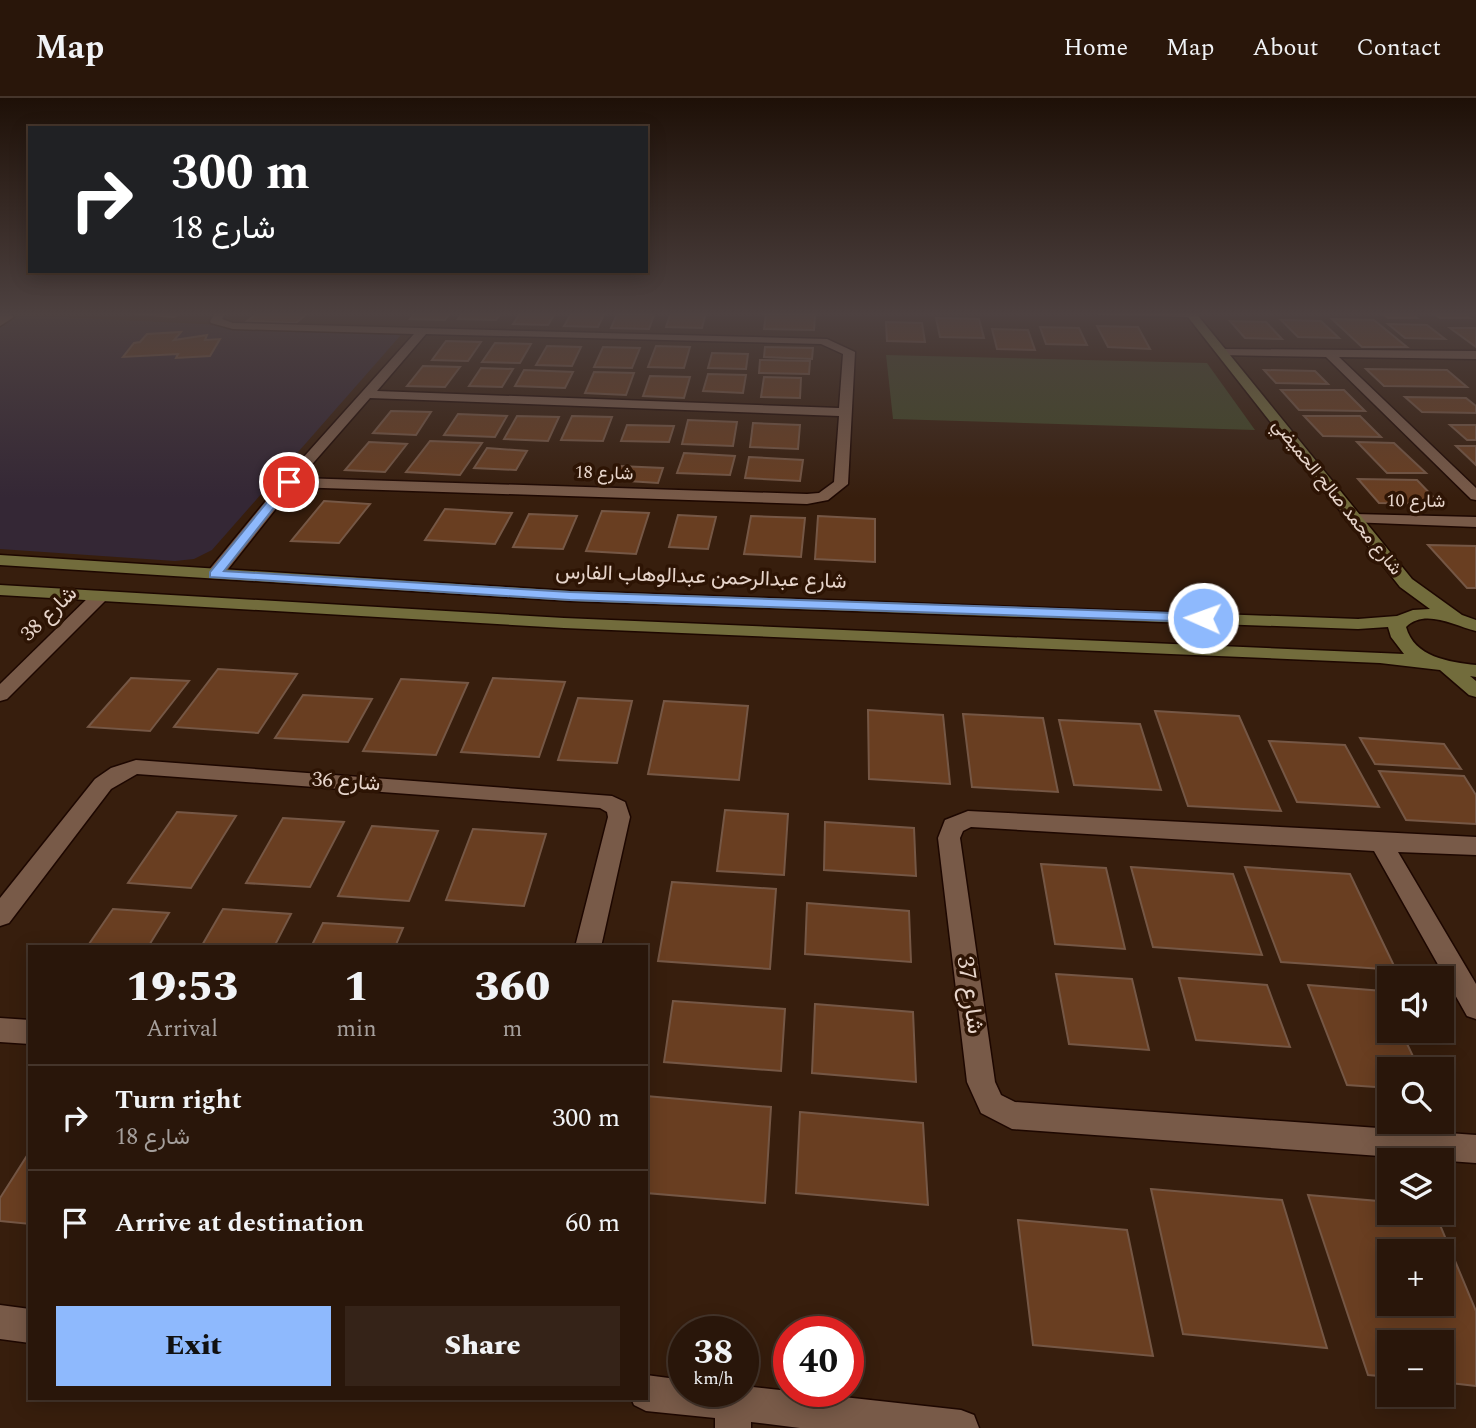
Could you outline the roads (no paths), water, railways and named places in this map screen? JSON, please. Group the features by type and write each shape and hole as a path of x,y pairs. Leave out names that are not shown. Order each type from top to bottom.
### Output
{"street":[{"path":"215,575 289,482 385,374"},
{"name":"شارع 18","path":"289,482 807,499 824,496 841,484 848,374"},
{"name":"شارع محمد صالح الحميضي","path":"1240,374 1406,583 1467,622"},
{"name":"شارع 10","path":"1350,374 1476,496"},
{"path":"367,394 847,412"},
{"name":"شارع 10","path":"1354,519 1476,522"},
{"name":"شارع عبدالرحمن عبدالوهاب الفارس","path":"0,560 570,596 1359,624 1430,614 1467,622"},
{"name":"شارع محمد صالح الحميضي","path":"1406,583 1412,603 1405,618 1397,626 1401,641 1410,649 1441,665"},
{"path":"0,590 564,623 1380,657 1476,671"},
{"path":"486,618 496,617 510,609 512,598 501,592"},
{"name":"شارع 38","path":"0,695 100,596"},
{"path":"564,623 551,616 549,611 555,602 570,596"},
{"path":"1441,665 1476,691"},
{"name":"شارع 36","path":"0,916 103,784 119,773 136,767 604,801 617,808 619,817 588,945"},
{"name":"شارع 37","path":"1476,846 968,819 953,826 949,838 981,1082 991,1104 1012,1115 1476,1149"},
{"path":"1381,843 1476,1009"},
{"path":"0,1030 28,1032"},
{"path":"0,1322 28,1326"},
{"path":"648,1394 734,1415 961,1428"}]}
